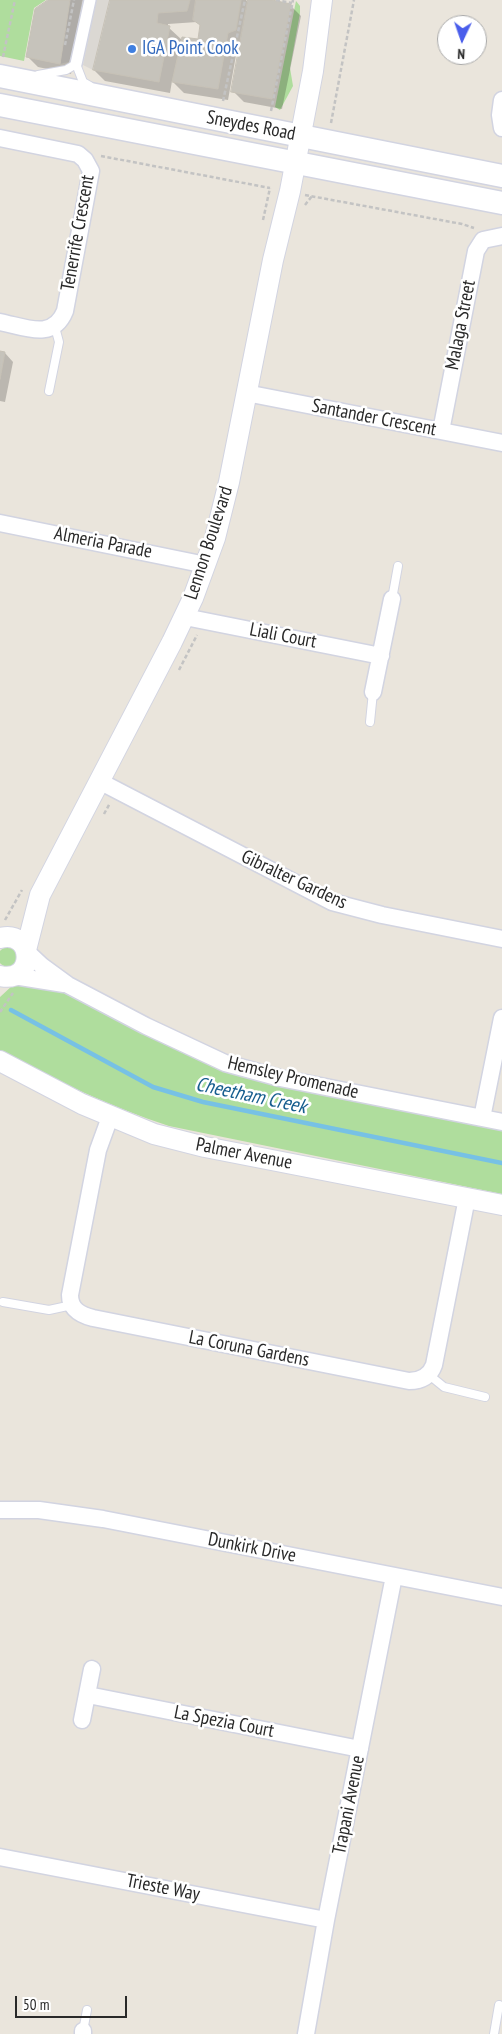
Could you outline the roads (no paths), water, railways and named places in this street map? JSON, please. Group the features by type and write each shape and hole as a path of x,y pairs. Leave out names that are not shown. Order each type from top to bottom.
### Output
{"main road":[{"name":"Sneydes Road","path":"3,71 114,99 502,176"},
{"name":"Sneydes Road","path":"0,105 502,203"}],"street":[{"path":"76,64 90,0"},
{"name":"Lennon Boulevard","path":"6,979 25,967 27,960 26,950 40,896 185,616 206,565 223,510 295,162 313,71 322,0"},
{"path":"501,126 502,100"},
{"name":"Tenerrife Crescent","path":"0,138 73,153 80,156 89,165 91,179 65,311 55,327"},
{"name":"Malaga Street","path":"441,431 476,251 483,240 502,236"},
{"path":"0,322 41,330 55,327"},
{"name":"Santander Crescent","path":"246,393 502,443"},
{"name":"Almeria Parade","path":"0,523 206,565"},
{"path":"373,692 392,599"},
{"name":"Liali Court","path":"185,616 381,656"},
{"name":"Gibralter Gardens","path":"99,781 332,902 382,915 502,939"},
{"name":"Lennon Boulevard","path":"1,938 40,896"},
{"path":"1,938 15,939 21,942 26,950"},
{"name":"Hemsley Promenade","path":"26,950 42,966 68,985 196,1051 250,1071 502,1122"},
{"name":"Hemsley Promenade","path":"6,979 68,985"},
{"path":"482,1118 502,1018"},
{"name":"Palmer Avenue","path":"0,1061 110,1117 178,1141 502,1205"},
{"path":"72,1305 71,1287 98,1150 110,1117"},
{"path":"428,1374 434,1364 467,1198"},
{"name":"La Coruna Gardens","path":"72,1305 81,1314 93,1318 402,1379 417,1381 428,1374"},
{"name":"Dunkirk Drive","path":"0,1510 39,1510 89,1516 502,1597"},
{"name":"Trapani Avenue","path":"306,2034 326,1920 394,1576"},
{"path":"82,1720 92,1669"},
{"name":"La Spezia Court","path":"88,1695 360,1748"},
{"name":"Trieste Way","path":"0,1857 326,1920"}],"lane":[{"path":"3,71 66,70 76,64 83,82 114,99"},
{"path":"49,391 59,342 55,327"},
{"path":"392,599 398,566"},
{"path":"370,722 373,692"},
{"path":"3,1302 49,1310 72,1305"},
{"path":"428,1374 444,1387 485,1397"},
{"path":"494,2034 499,2004"},
{"path":"83,2033 87,2010"}],"waterway":[{"name":"Cheetham Creek","path":"11,1010 153,1087 203,1102 502,1163"}],"place":[{"name":"IGA Point Cook","path":"132,49"}]}
